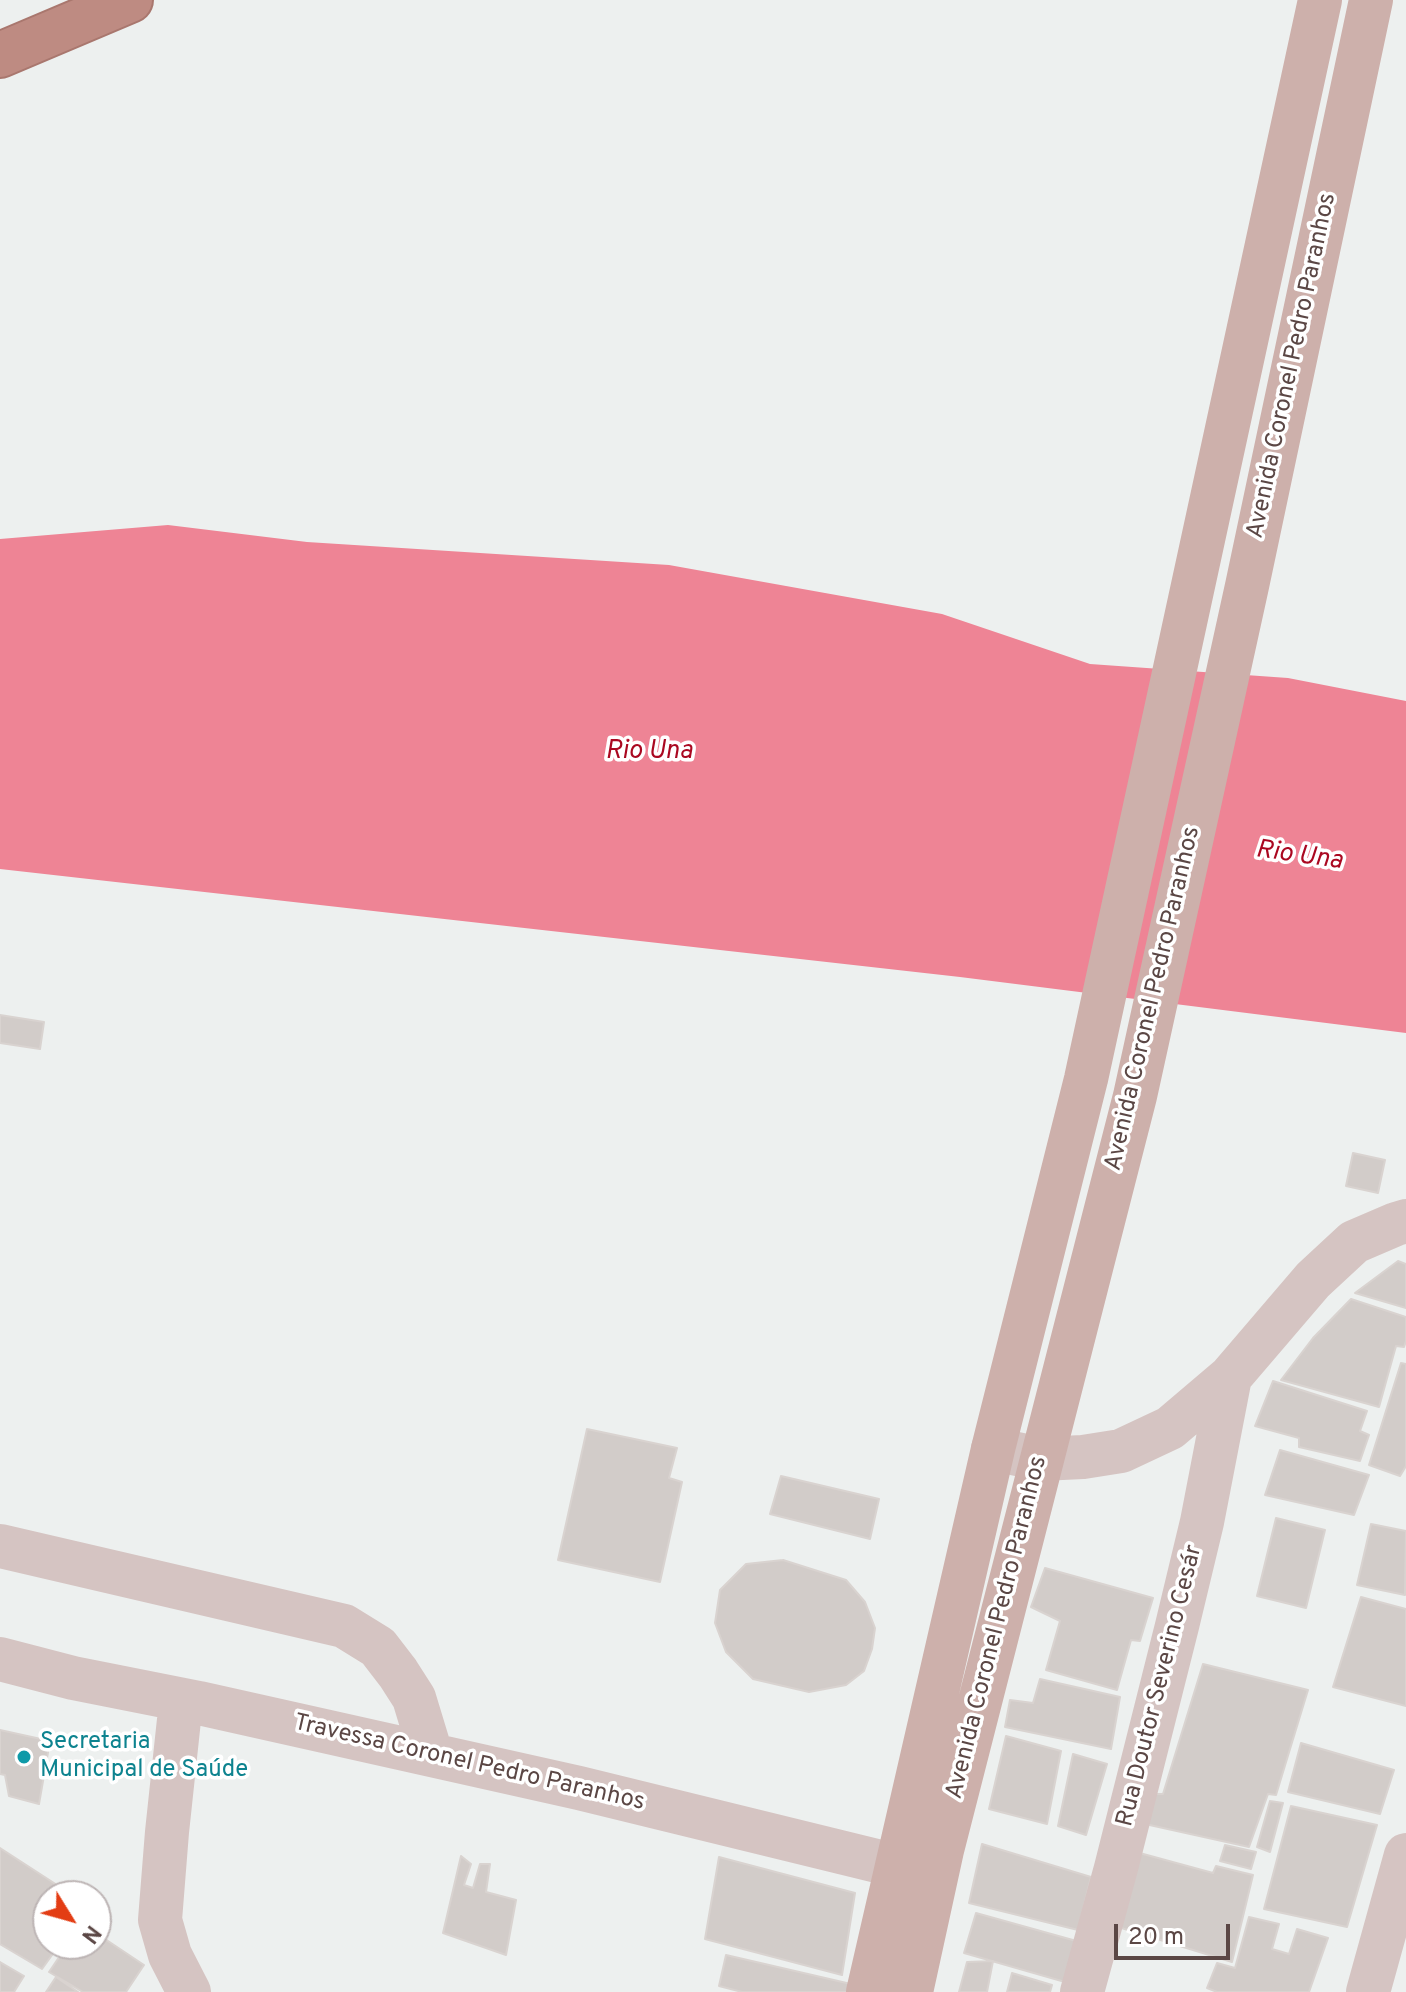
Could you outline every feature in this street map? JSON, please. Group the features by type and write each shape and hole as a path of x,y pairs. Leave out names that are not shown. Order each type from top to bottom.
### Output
{"highway":[{"path":"0,55 130,0"}],"main road":[{"name":"Avenida Coronel Pedro Paranhos","path":"911,1992 916,1871 993,1449 1086,1079 1320,0"},
{"name":"Avenida Coronel Pedro Paranhos","path":"868,1992 916,1871 1041,1459 1135,1096 1371,0"}],"street":[{"path":"993,1449 1041,1459 1083,1457 1121,1451 1170,1428 1230,1377 1313,1280 1354,1242 1406,1221"},
{"name":"Rua Doutor Severino Cesár","path":"1082,1992 1177,1626 1202,1522 1230,1377"},
{"path":"0,1546 344,1626 378,1647 398,1673 414,1698 431,1754"},
{"name":"Travessa Coronel Pedro Paranhos","path":"0,1659 73,1678 579,1788 916,1871"},
{"path":"181,1701 160,1920 170,1955 189,1992"},
{"path":"1368,1992 1406,1855"}],"water":[{"name":"Rio Una","path":"168,525 307,542 669,565 942,614 1090,664 1288,678 1406,701 1406,1033 960,977 0,869 0,539"}],"building":[{"path":"0,1015 44,1022 40,1049 0,1043"},
{"path":"1353,1153 1385,1160 1378,1193 1346,1186"},
{"path":"1398,1261 1406,1264 1406,1308 1355,1293"},
{"path":"1351,1299 1406,1317 1406,1341 1404,1347 1396,1346 1379,1407 1281,1380 1313,1338"},
{"path":"1401,1363 1406,1364 1406,1466 1400,1476 1369,1465"},
{"path":"1273,1381 1367,1411 1360,1431 1369,1435 1360,1461 1299,1447 1299,1438 1255,1426"},
{"path":"587,1429 677,1448 669,1478 682,1482 660,1582 558,1560"},
{"path":"1280,1450 1369,1475 1354,1515 1265,1495"},
{"path":"781,1476 879,1499 870,1539 770,1514"},
{"path":"1276,1518 1325,1530 1306,1608 1257,1596"},
{"path":"1371,1524 1406,1531 1405,1595 1357,1585"},
{"path":"783,1560 846,1580 865,1602 875,1628 872,1649 864,1671 846,1685 809,1692 753,1679 726,1652 715,1623 720,1590 746,1564"},
{"path":"1045,1568 1153,1598 1140,1641 1131,1640 1117,1690 1046,1670 1060,1621 1031,1607"},
{"path":"1361,1597 1406,1609 1406,1706 1333,1687"},
{"path":"1203,1664 1308,1690 1276,1795 1268,1794 1249,1847 1145,1824 1150,1794 1163,1794"},
{"path":"1040,1679 1120,1697 1111,1749 1005,1727 1010,1700 1033,1703"},
{"name":"Secretaria Municipal de Saúde","path":"0,1730 50,1741 39,1804 9,1796 5,1775 0,1774"},
{"path":"1006,1736 1061,1751 1047,1824 989,1809"},
{"path":"1301,1743 1394,1770 1380,1814 1288,1792"},
{"path":"1073,1754 1107,1764 1086,1835 1058,1826"},
{"path":"1270,1801 1283,1803 1270,1852 1257,1847"},
{"path":"1291,1806 1377,1825 1347,1927 1264,1909"},
{"path":"982,1844 1091,1877 1078,1930 969,1903"},
{"path":"1225,1845 1256,1852 1251,1869 1220,1861"},
{"path":"0,1848 49,1880 32,1880 32,1960 48,1960 42,1969 0,1944"},
{"path":"1136,1852 1213,1873 1216,1866 1253,1875 1232,1962 1118,1927"},
{"path":"461,1856 471,1864 464,1885 473,1888 480,1864 490,1864 486,1892 516,1900 506,1955 443,1933"},
{"path":"719,1857 855,1893 842,1975 705,1939"},
{"path":"976,1913 1080,1942 1065,1982 964,1953"},
{"path":"1249,1917 1279,1924 1272,1949 1289,1954 1297,1929 1328,1938 1309,1992 1217,1992 1207,1988 1217,1963 1235,1968"},
{"path":"112,1944 144,1965 126,1992 83,1992 49,1972 57,1960 112,1960"},
{"path":"726,1955 851,1984 850,1992 742,1992 719,1986"},
{"path":"993,1961 987,1992 959,1992 967,1962"},
{"path":"0,1962 24,1976 14,1992 0,1992"},
{"path":"1012,1973 1052,1985 1050,1992 1007,1992"},
{"path":"56,1977 78,1992 46,1992"}],"place":[{"name":"Secretaria Municipal de Saúde","path":"24,1757"}]}
